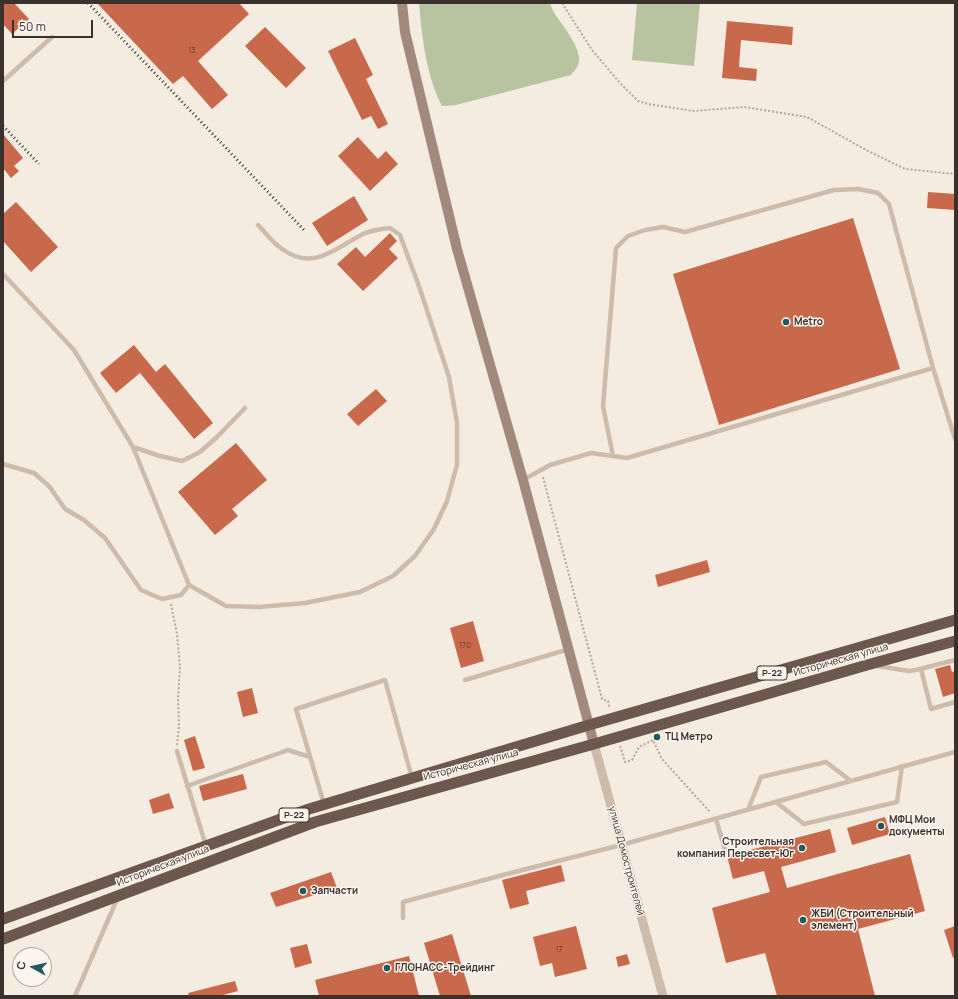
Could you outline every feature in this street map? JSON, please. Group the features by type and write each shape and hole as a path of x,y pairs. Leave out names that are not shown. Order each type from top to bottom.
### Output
{"highway":[{"name":"Историческая улица","path":"3,919 324,804 589,725 955,620"},
{"name":"Историческая улица","path":"5,940 315,822 955,641"}],"main road":[{"name":"улица Домостроителей","path":"402,3 406,32 457,249 523,480 594,744"}],"street":[{"name":"улица Домостроителей","path":"594,744 663,996"}],"lane":[{"path":"3,81 52,37"},
{"path":"613,456 603,406 616,248 628,236 645,230 662,227 685,232 834,190 858,189 878,194 889,204 955,439"},
{"path":"3,274 74,350 133,447 189,586 226,606 259,607 305,603 360,592 393,576 415,556 434,529 447,501 457,466 457,423 449,377 420,289 400,235 390,228 380,229 365,233 320,258 309,259 297,257 282,249 258,225"},
{"path":"523,480 550,465 591,453 627,458 934,368"},
{"path":"133,447 160,456 182,461 200,452 245,408"},
{"path":"3,464 34,473 49,486 65,509 84,520 105,538 141,590 162,599 181,594 189,586"},
{"path":"464,680 568,648"},
{"path":"867,665 909,671 955,660"},
{"path":"921,669 931,709 955,702"},
{"path":"324,804 296,709 385,680 412,778"},
{"path":"187,786 288,750 310,756"},
{"path":"177,751 206,846"},
{"path":"403,918 402,902 621,845 955,752"},
{"path":"748,810 761,777 826,762 851,781"},
{"path":"776,802 804,824 897,802 902,766"},
{"path":"716,819 725,850"},
{"path":"75,996 118,896"}],"path":[{"path":"562,3 592,50 620,83 638,101 694,111 744,108 807,117 868,151 905,169 955,174"},
{"path":"541,470 602,698 608,701 612,719"},
{"path":"169,597 177,634 180,667 177,751"},
{"path":"617,737 625,762 632,760 639,747 653,740 662,759 716,819"}],"green space":[{"path":"419,3 550,3 554,13 570,35 576,47 579,58 578,65 571,75 456,105 442,106 428,69 423,42"},
{"path":"637,3 700,3 694,66 632,60"}],"building":[{"path":"3,3 14,3 29,19 12,34 3,24"},
{"path":"97,3 239,3 249,14 198,61 228,95 212,109 183,76 173,84"},
{"path":"727,21 793,27 792,45 741,40 739,67 757,69 756,81 722,78"},
{"path":"265,27 306,68 286,88 245,46"},
{"path":"355,38 373,75 366,79 388,124 378,129 371,116 362,120 328,51"},
{"path":"3,134 23,158 14,166 19,171 11,178 3,168"},
{"path":"358,137 378,159 386,151 398,164 370,191 338,156"},
{"path":"928,192 955,194 955,210 927,208"},
{"path":"354,196 368,220 327,246 312,223"},
{"path":"16,202 58,247 31,272 3,241 3,214"},
{"name":"Metro","path":"853,218 900,369 719,425 673,274"},
{"path":"390,233 397,241 389,249 398,258 363,291 337,264 356,247 365,257"},
{"path":"134,345 156,372 165,364 213,423 194,439 140,373 116,393 100,373"},
{"path":"376,389 387,401 358,426 347,414"},
{"path":"236,443 267,480 232,509 238,516 215,535 178,492"},
{"path":"707,560 710,572 658,587 655,575"},
{"path":"473,621 484,661 461,668 450,628"},
{"path":"950,665 952,672 955,671 955,693 943,697 935,669"},
{"path":"252,688 258,713 243,717 237,692"},
{"path":"195,736 205,768 193,771 184,740"},
{"path":"243,774 247,789 203,801 199,786"},
{"path":"169,793 174,808 153,814 149,800"},
{"path":"885,817 890,834 852,845 847,828"},
{"name":"ЖБИ (Строительный элемент)","path":"830,829 836,852 781,867 787,888 910,854 925,911 858,929 875,996 777,996 765,953 726,963 712,908 770,892 764,871 733,879 727,856"},
{"path":"561,865 565,881 526,891 529,904 510,909 502,880"},
{"name":"Запчасти","path":"331,872 337,888 276,907 270,893"},
{"path":"576,926 587,969 555,977 552,963 540,966 533,937"},
{"path":"955,926 955,957 953,958 944,930"},
{"path":"452,934 471,996 440,996 424,943"},
{"path":"307,944 312,963 295,968 290,948"},
{"path":"627,954 630,964 618,967 616,957"},
{"name":"ГЛОНАСС-Трейдинг","path":"409,956 419,996 319,996 315,980"},
{"path":"235,981 238,991 219,996 189,996 188,993"}],"railway":[{"path":"88,3 304,230"},
{"path":"3,126 39,164"}],"place":[{"name":"Metro","path":"786,322"},
{"name":"ТЦ Метро","path":"657,737"},
{"name":"МФЦ Мои документы","path":"881,826"},
{"name":"Строительная компания Пересвет-Юг","path":"802,848"},
{"name":"Запчасти","path":"303,891"},
{"name":"ЖБИ (Строительный элемент)","path":"803,920"},
{"name":"ГЛОНАСС-Трейдинг","path":"387,968"}]}
